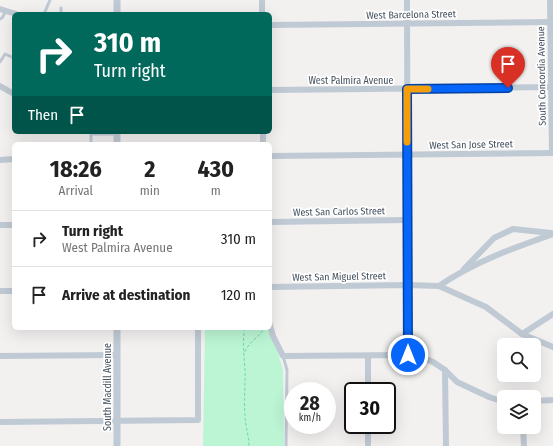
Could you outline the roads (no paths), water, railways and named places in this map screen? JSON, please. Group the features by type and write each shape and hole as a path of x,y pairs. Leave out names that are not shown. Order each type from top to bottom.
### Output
{"street":[{"path":"117,0 117,12"},
{"path":"262,0 262,12"},
{"path":"407,0 408,355"},
{"name":"South Concordia Avenue","path":"550,0 552,22 552,153"},
{"name":"West Barcelona Street","path":"272,25 552,22"},
{"path":"0,86 12,93"},
{"name":"West Palmira Avenue","path":"272,90 552,87"},
{"name":"West San Jose Street","path":"272,156 552,153"},
{"path":"0,160 12,159"},
{"name":"West San Carlos Street","path":"272,222 407,220"},
{"path":"0,225 12,225"},
{"path":"460,273 494,238 513,229 553,234"},
{"path":"439,286 460,273 495,255 553,234"},
{"path":"439,286 486,307 522,334 553,347"},
{"name":"West San Miguel Street","path":"272,287 439,286"},
{"path":"0,291 12,291"},
{"path":"522,334 553,314"},
{"name":"South Macdill Avenue","path":"117,330 117,446"},
{"path":"0,422 198,420 198,330"},
{"path":"272,330 283,356 408,355 422,357 445,370 457,382 497,400"},
{"path":"0,356 117,355"},
{"path":"368,356 368,382"},
{"path":"445,370 446,446"},
{"path":"541,401 553,400"},
{"path":"368,434 368,446"},
{"path":"524,434 524,446"}],"lane":[{"path":"45,12 50,0"},
{"path":"0,19 2,18 3,10"},
{"path":"0,62 5,54 12,57"},
{"path":"283,356 287,370 286,446"}]}
